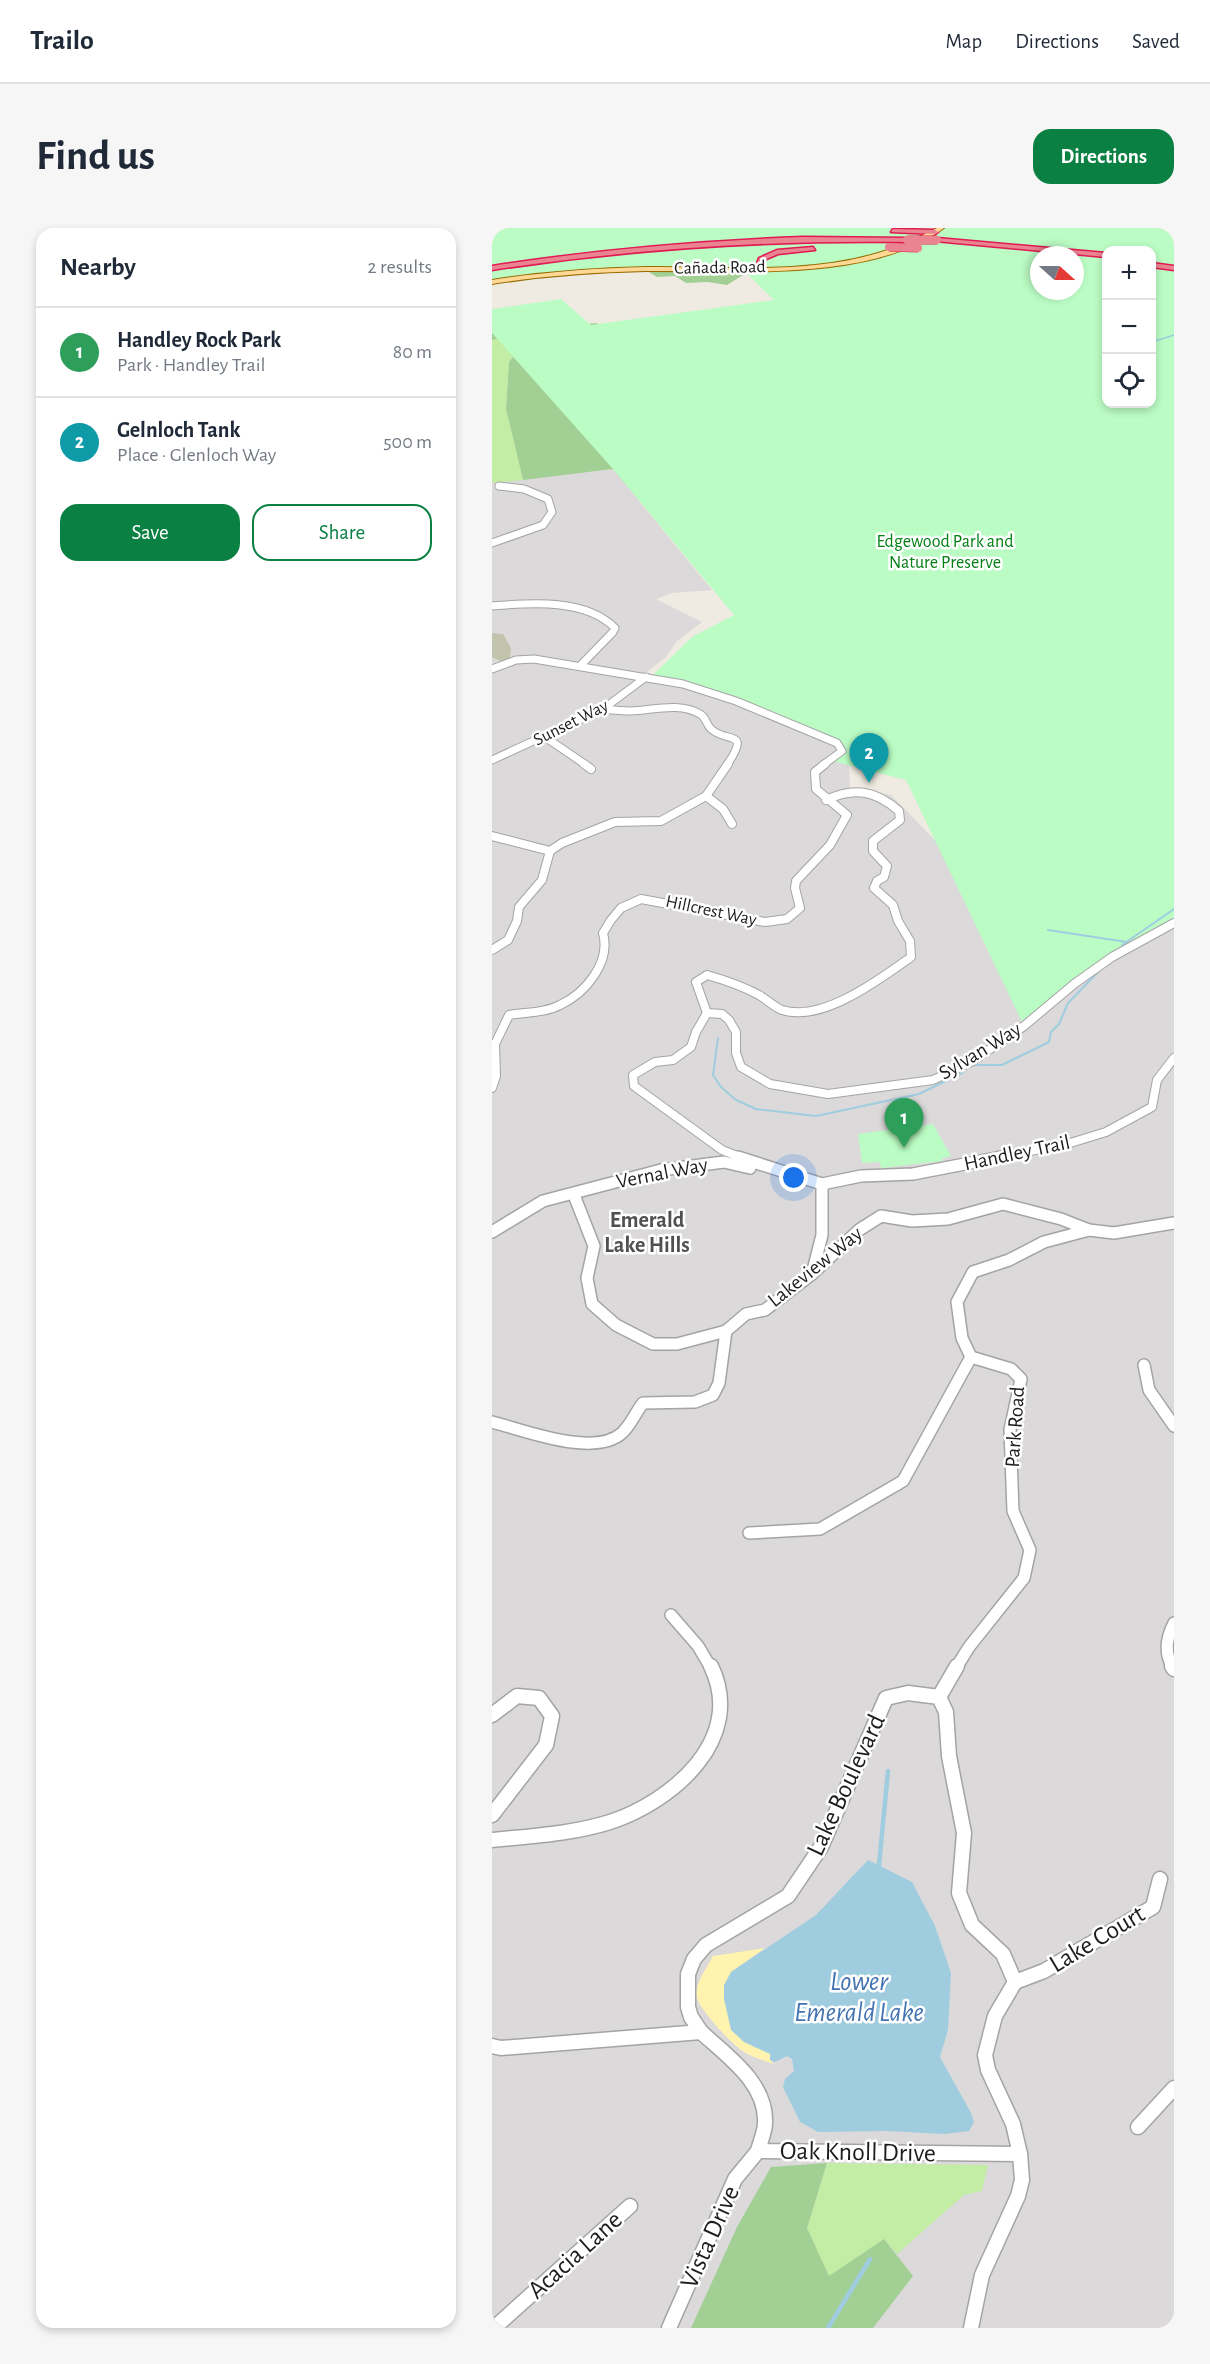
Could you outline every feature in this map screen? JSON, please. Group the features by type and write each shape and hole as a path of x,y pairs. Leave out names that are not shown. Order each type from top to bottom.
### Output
{"highway":[{"path":"882,231 938,230"},
{"path":"492,268 588,254 757,235 868,231"},
{"path":"588,254 680,245 771,240 937,240 1102,255"},
{"path":"492,275 591,259 683,250 791,245 893,246 1030,253"},
{"path":"857,248 893,246"},
{"path":"759,267 761,259 771,253 821,249"},
{"path":"1084,258 1102,260"},
{"path":"1156,260 1174,262"},
{"path":"1156,266 1174,268"}],"main road":[{"name":"Cañada Road","path":"492,282 591,270 821,265 869,258 904,248 938,230"}],"street":[{"path":"492,543 543,525 552,512 552,506 548,500 522,488 499,486"},
{"path":"492,606 546,603 606,619 612,623 614,632 580,666"},
{"name":"Hillcrest Way","path":"492,669 516,660 526,659 646,677 713,692 837,743 842,751 815,772 813,784 817,793 842,807 847,815 830,845 796,880 795,888 800,908 795,914 781,921 765,922 681,903 636,898 628,903 607,925 603,933 606,939 604,960 577,995 560,1006 510,1016 501,1026 494,1054 497,1073 492,1088"},
{"name":"Sunset Way","path":"492,760 545,737 577,718 603,709 646,677"},
{"path":"492,950 508,940 517,921 519,907 542,880 550,851 562,843 615,822 661,820 706,796 737,750 734,738 711,729 703,715 685,707 629,711 603,709"},
{"path":"545,737 591,769"},
{"path":"795,1174 743,1159 722,1150 634,1086 633,1075 656,1062 673,1060 692,1047 696,1032 706,1013 696,982 707,975 718,977 765,999 780,1010 793,1013 815,1011 876,980 911,957 910,941 898,921 893,905 874,888 877,881 884,877 887,866 873,851 873,841 900,820 899,811 892,804 861,793 847,791 826,800"},
{"path":"706,796 723,808 732,824"},
{"path":"492,836 550,851"},
{"name":"Sylvan Way","path":"706,1013 722,1014 729,1020 736,1032 736,1053 741,1067 770,1084 828,1094 933,1080 971,1062 1024,1026 1074,984 1112,957 1174,923"},
{"name":"Handley Trail","path":"822,1184 861,1176 913,1174 1067,1144 1106,1132 1152,1107 1157,1080 1174,1058"},
{"name":"Vernal Way","path":"492,1232 543,1201 574,1195 595,1187 662,1170 705,1163 724,1162 781,1175 795,1174 822,1184"},
{"path":"812,1274 822,1235 822,1184"},
{"name":"Lakeview Way","path":"574,1195 594,1246 587,1278 592,1304 616,1325 653,1344 677,1344 726,1330 746,1314 765,1310 812,1274 859,1230 881,1216 912,1221 948,1219 1003,1204 1061,1219 1089,1230 1114,1233 1174,1223"},
{"path":"749,1533 820,1529 903,1480 971,1357 962,1338 957,1302 973,1272 1009,1260 1044,1242 1089,1230"},
{"path":"492,1422 568,1442 599,1443 621,1434 643,1403 695,1402 713,1395 719,1383 726,1330"},
{"name":"Park Road","path":"939,1697 969,1647 1024,1578 1030,1550 1012,1511 1010,1430 1021,1379 1011,1369 971,1357"},
{"path":"1144,1365 1143,1376 1146,1385 1174,1426"},
{"path":"492,1840 574,1831 627,1816 668,1791 696,1769 710,1749 718,1725 720,1698 717,1681 701,1649 671,1615"},
{"path":"1174,1623 1167,1634 1169,1662 1174,1669"},
{"name":"Lake Boulevard","path":"701,2032 691,2017 688,2007 688,1974 694,1959 706,1945 788,1896 821,1847 886,1698 908,1693 939,1697"},
{"path":"492,1715 517,1696 539,1698 552,1716 546,1745 492,1815"},
{"path":"939,1697 946,1712 949,1756 964,1833 959,1893 972,1925 1003,1954 1015,1982 995,2016 985,2055 988,2070 1013,2124 1020,2154 1021,2188 982,2275 970,2328"},
{"name":"Lake Court","path":"1015,1982 1044,1971 1153,1907 1160,1879"},
{"path":"492,2046 501,2048 701,2032"},
{"name":"Oak Knoll Drive","path":"701,2032 757,2089 763,2103 765,2123 758,2151 1020,2154"},
{"path":"1138,2127 1174,2088"},
{"name":"Vista Drive","path":"669,2328 735,2179 758,2151"},
{"name":"Acacia Lane","path":"494,2328 630,2206"}],"shaded area":[{"path":"613,469 712,590 672,593 656,599 702,622 676,642 666,657 638,679 737,695 848,745 850,788 891,795 1069,978 1174,917 1174,2328 492,2328 492,483"},
{"path":"492,633 503,634 511,648 510,659 502,662 492,657"}],"green space":[{"name":"Edgewood Park and Nature Preserve","path":"492,228 1174,228 1174,923 1112,957 1024,1026 906,780 832,761 842,751 836,743 736,701 652,676 692,637 734,615 613,469 492,333 492,309 561,299 591,325 774,300 741,268 614,269 492,282"},
{"path":"647,271 748,272 727,285 708,282 686,283 675,276 657,277"},
{"path":"597,323 594,356 638,499 613,469 523,480 506,409 509,362 530,334 492,340 492,332"},
{"path":"531,333 509,362 506,409 523,480 492,483 492,340"},
{"path":"933,1124 951,1156 943,1158 942,1161 881,1168 880,1162 862,1163 858,1134"},
{"path":"827,2163 988,2165 982,2191 964,2195 897,2254 884,2239 829,2277 807,2228"},
{"path":"827,2163 807,2228 829,2276 884,2239 913,2276 873,2328 691,2328 737,2227 771,2167"}],"sand":[{"path":"765,1948 731,1972 753,2047 763,2049 770,2054 770,2060 774,2064 751,2056 739,2048 709,2017 696,1995 700,1980 713,1956"}],"water":[{"name":"Lower Emerald Lake","path":"868,1860 912,1882 935,1926 951,1973 948,2030 940,2057 971,2113 974,2122 969,2131 944,2134 887,2131 818,2132 800,2122 783,2087 785,2079 794,2071 792,2059 787,2056 775,2062 770,2060 770,2054 744,2042 731,2030 724,1999 724,1985 731,1972 816,1915"}],"waterway":[{"path":"1156,341 1174,335"},
{"path":"1126,942 1174,909"},
{"path":"1048,930 1126,942"},
{"path":"1122,945 1126,942"},
{"path":"974,1065 1002,1065 1049,1042 1051,1032 1059,1024 1068,1003 1099,971"},
{"path":"718,1038 713,1075 721,1087 736,1100 756,1109 816,1116 919,1094 962,1073 965,1068"},
{"path":"879,1865 888,1771"},
{"path":"828,2328 870,2259"}],"place":[{"name":"Gelnloch Tank","path":"869,783"},
{"name":"Handley Rock Park","path":"904,1148"}],"district":[{"name":"Emerald Lake Hills","path":"647,1232"}]}
